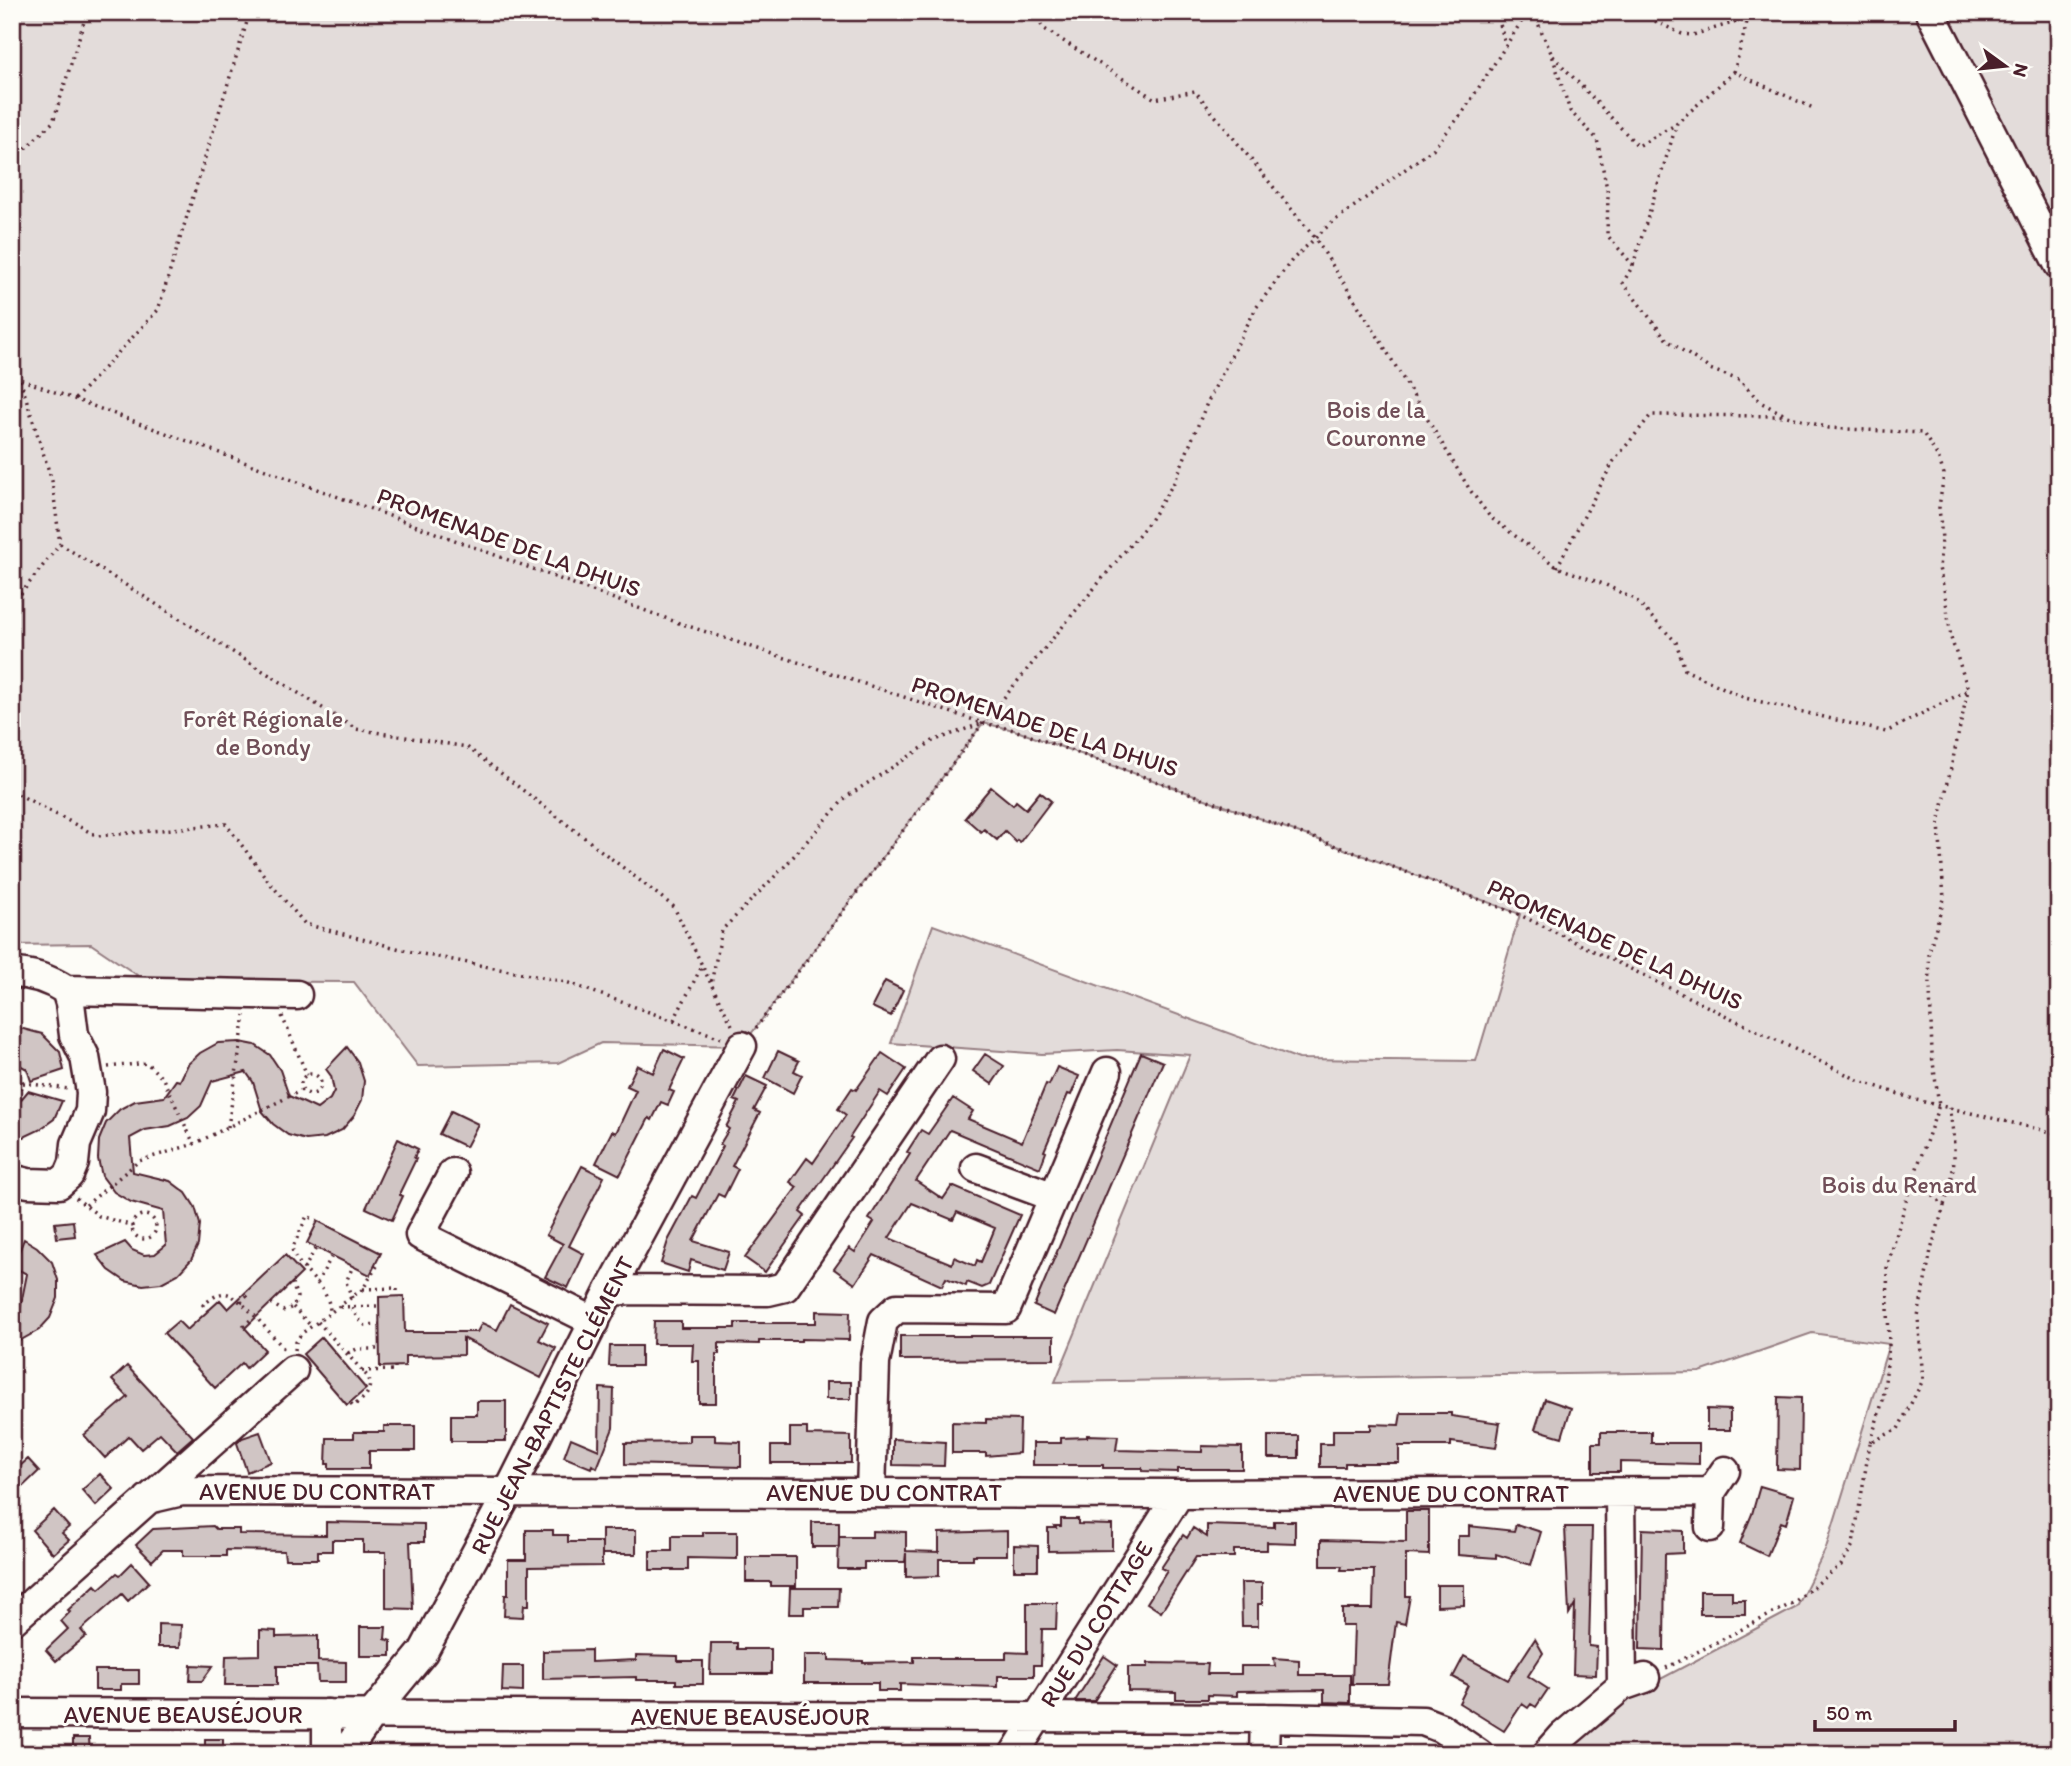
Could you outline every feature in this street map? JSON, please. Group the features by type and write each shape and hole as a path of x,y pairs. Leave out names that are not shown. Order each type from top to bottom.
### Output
{"street":[{"path":"1930,12 2059,265"},
{"path":"12,973 37,975 66,990 273,995"},
{"path":"12,1179 28,1183 59,1184 69,1175 74,1163 76,1144 90,1111 90,1081 85,1057 74,1035 66,990"},
{"name":"RUE JEAN-BAPTISTE CLÉMENT","path":"344,1754 372,1714 423,1652 610,1290 742,1046"},
{"path":"610,1290 768,1291 785,1287 940,1059"},
{"path":"871,1492 876,1363 883,1321 897,1308 1006,1309 1107,1072"},
{"path":"975,1168 1054,1197"},
{"path":"453,1173 420,1235 595,1322"},
{"path":"12,1621 195,1457 293,1364"},
{"name":"AVENUE DU CONTRAT","path":"148,1499 182,1491 1620,1493 1718,1481 1710,1527"},
{"path":"1547,1754 1563,1736 1634,1682 1620,1493"},
{"name":"RUE DU COTTAGE","path":"1013,1754 1179,1494"},
{"name":"AVENUE BEAUSÉJOUR","path":"12,1713 1265,1718 1423,1721 1441,1728 1479,1754"},
{"path":"327,1714 327,1754"},
{"path":"1264,1754 1265,1718"}],"path":[{"path":"12,164 53,122 87,12"},
{"path":"75,398 158,310 250,12"},
{"path":"1034,12 1043,28 1155,99 1195,91 1315,238 1470,490 1490,517 1557,567 1606,585 1635,600 1676,642 1685,670 1745,698 1886,732 1968,690"},
{"path":"1503,12 1499,20 1505,44"},
{"path":"742,1046 983,723 1149,522 1174,481 1207,403 1256,308 1292,260 1330,224 1433,149 1463,112 1527,13 1531,12 1552,55 1570,111 1597,139 1608,194 1607,236 1633,265"},
{"path":"1560,12 1584,16 1608,12"},
{"path":"1636,12 1682,34 1693,35 1768,12"},
{"path":"1552,55 1637,146 1677,123 1734,72 1748,18"},
{"path":"1734,72 1813,108"},
{"path":"1634,1682 1793,1603 1841,1565 1853,1545 1870,1443 1883,1400 1889,1345 1887,1268 1939,1105 1932,1055 1929,952 1944,899 1939,824 1968,690 1951,638 1939,568 1942,539 1939,507 1944,474 1938,457 1923,433 1829,428 1787,416 1762,403 1739,380 1710,369 1667,340 1623,283 1633,265 1677,123"},
{"path":"12,369 20,379 52,481 60,544 12,605"},
{"name":"PROMENADE DE LA DHUIS","path":"20,379 676,622 983,723 1014,730 1372,859 1520,915 1858,1080 1916,1100 2059,1134"},
{"path":"1557,567 1613,462 1651,415 1787,416"},
{"path":"60,544 356,729 467,747 674,907 742,1046"},
{"path":"711,984 722,930 785,866 846,797 933,741 983,723"},
{"path":"12,791 97,836 226,824 269,882 305,924 412,952 566,982 742,1046"},
{"path":"674,1020 702,966"},
{"path":"273,995 307,1075"},
{"path":"228,1127 273,995"},
{"path":"23,1083 90,1081 147,1063 163,1079 194,1144"},
{"path":"12,1072 21,1077 23,1083 20,1091 12,1094"},
{"path":"313,1074 318,1078 320,1087 317,1092 311,1094 302,1090 300,1083 307,1075 313,1074"},
{"path":"86,1205 139,1161 194,1144 302,1090"},
{"path":"1870,1443 1898,1429 1923,1380 1918,1317 1931,1250 1952,1184 1955,1137 1948,1108"},
{"path":"1914,1177 1944,1206"},
{"path":"59,1184 99,1216 133,1226"},
{"path":"143,1215 151,1217 156,1227 154,1234 143,1239 134,1233 133,1226 136,1219 143,1215"},
{"path":"318,1221 307,1216 292,1248 295,1259 326,1293 330,1314"},
{"path":"304,1269 316,1248"},
{"path":"317,1283 332,1256"},
{"path":"293,1364 296,1342 301,1334 363,1289 377,1266 375,1265"},
{"path":"352,1298 346,1282 353,1266"},
{"path":"12,1274 16,1277 17,1284 12,1292"},
{"path":"271,1303 283,1311 293,1307 297,1297 292,1283"},
{"path":"363,1289 397,1288 397,1296"},
{"path":"208,1311 203,1305 219,1294 228,1294 254,1317 293,1364"},
{"path":"240,1302 249,1294"},
{"path":"339,1307 379,1306"},
{"path":"293,1307 312,1327"},
{"path":"352,1308 357,1318 365,1325 380,1324"},
{"path":"243,1326 254,1317"},
{"path":"318,1322 369,1378 371,1387 368,1395 353,1406 350,1402"},
{"path":"347,1354 357,1349 380,1349"},
{"path":"362,1371 395,1370 395,1367"}],"green space":[{"name":"Bois de la Couronne","path":"12,12 2059,12 2059,1754 1557,1754 1617,1702 1797,1607 1826,1548 1889,1344 1812,1333 1700,1372 1055,1382 1190,1055 1117,1050 1042,1054 891,1043 933,925 1299,1059 1476,1061 1520,914 1014,730 983,723 742,1046 601,1043 558,1063 418,1066 354,982 146,981 91,944 12,945"}],"building":[{"path":"991,787 1013,805 1016,801 1026,809 1040,792 1051,801 1020,842 1016,842 1005,831 997,840 984,829 981,832 965,818"},
{"path":"885,981 903,990 891,1016 872,1007"},
{"path":"12,1026 42,1034 60,1052 64,1070 31,1081 27,1069 12,1061"},
{"path":"240,1042 255,1045 270,1055 280,1070 289,1096 317,1109 330,1099 334,1091 331,1076 326,1069 347,1047 358,1062 364,1081 362,1100 354,1116 342,1130 325,1138 306,1140 288,1135 273,1124 262,1111 253,1082 246,1072 212,1081 201,1106 188,1118 170,1126 145,1130 130,1138 133,1172 170,1181 186,1193 195,1207 200,1224 198,1245 191,1260 178,1274 161,1283 143,1285 125,1281 109,1270 97,1255 125,1242 132,1250 144,1255 155,1254 166,1245 163,1211 131,1202 114,1192 102,1176 98,1159 99,1140 106,1123 120,1109 135,1101 164,1097 176,1080 180,1081 188,1064 200,1053 218,1043"},
{"path":"664,1049 684,1059 669,1090 674,1092 668,1105 661,1102 652,1120 649,1118 620,1175 596,1163 612,1131 616,1133 636,1090 627,1086 637,1065 653,1073"},
{"path":"778,1051 799,1061 794,1071 802,1075 793,1093 765,1078"},
{"path":"882,1053 906,1069 888,1096 880,1091 850,1137 852,1138 800,1212 805,1216 765,1272 745,1258 797,1187 790,1182 807,1158 813,1163 846,1115 838,1109 852,1088 856,1090"},
{"path":"1141,1053 1163,1062 1054,1315 1034,1306"},
{"path":"985,1054 1004,1066 992,1084 973,1071"},
{"path":"1057,1067 1079,1076 1071,1095 1068,1094 1044,1151 1046,1152 1040,1168 950,1130 916,1181 943,1199 952,1186 1020,1215 989,1285 982,1288 967,1282 966,1286 946,1278 942,1286 874,1255 855,1284 834,1269 849,1248 855,1252 874,1222 869,1219 910,1154 907,1152 921,1130 928,1134 953,1098 973,1111 968,1119 1022,1142 1046,1084 1049,1085","holes":["912,1203 953,1220 957,1212 995,1228 981,1262 977,1260 975,1266 954,1257 952,1264 889,1238"]},
{"path":"746,1076 767,1086 754,1110 760,1113 732,1166 738,1169 724,1197 718,1194 693,1241 729,1252 723,1270 691,1260 688,1272 661,1263 668,1241 692,1196 696,1198 723,1146 720,1144 729,1129 726,1127 739,1102 734,1100"},
{"path":"28,1091 62,1101 54,1119 22,1138 12,1138 12,1101 19,1102"},
{"path":"451,1111 478,1124 466,1147 439,1134"},
{"path":"398,1139 418,1149 400,1192 403,1196 392,1220 366,1208"},
{"path":"582,1166 604,1177 569,1246 584,1254 568,1288 545,1277 563,1244 546,1235"},
{"path":"73,1221 75,1236 57,1238 55,1223"},
{"path":"318,1221 381,1253 370,1275 307,1243"},
{"path":"24,1239 52,1262 58,1280 58,1298 50,1318 39,1330 12,1345 12,1311 20,1309 27,1274 13,1267"},
{"path":"285,1255 302,1273 245,1328 265,1350 246,1368 242,1363 215,1388 164,1333 178,1321 187,1330 220,1300 228,1309"},
{"path":"404,1296 405,1332 477,1332 482,1323 497,1330 510,1304 548,1323 539,1340 556,1348 541,1378 463,1338 463,1355 405,1356 405,1366 380,1367 379,1297"},
{"path":"816,1311 850,1312 849,1340 801,1339 759,1341 759,1344 719,1343 719,1354 716,1354 716,1403 699,1403 699,1361 692,1361 693,1344 653,1344 654,1321 681,1321 681,1328 735,1328 735,1323 816,1323"},
{"path":"900,1336 1054,1336 1054,1359 900,1360"},
{"path":"322,1337 366,1389 347,1405 303,1354"},
{"path":"610,1346 641,1346 641,1366 609,1366"},
{"path":"127,1366 193,1437 177,1451 160,1433 141,1449 129,1436 105,1458 84,1435 128,1397 112,1380"},
{"path":"826,1382 851,1382 851,1399 826,1399"},
{"path":"600,1388 614,1389 613,1428 597,1468 592,1465 591,1468 564,1457 571,1438 599,1450"},
{"path":"1778,1397 1801,1398 1800,1470 1777,1469"},
{"path":"1545,1399 1571,1408 1562,1437 1535,1429"},
{"path":"477,1401 506,1401 506,1441 451,1441 451,1415 477,1415"},
{"path":"1707,1409 1730,1410 1730,1430 1707,1430"},
{"path":"1401,1413 1451,1413 1451,1416 1500,1423 1496,1448 1451,1442 1451,1446 1399,1446 1399,1463 1345,1463 1345,1467 1320,1467 1320,1444 1333,1444 1333,1430 1371,1430 1371,1424 1399,1425"},
{"path":"986,1419 1020,1420 1019,1453 986,1456 986,1453 952,1453 952,1422 986,1423"},
{"path":"384,1426 415,1426 415,1451 369,1451 369,1469 329,1469 329,1464 326,1464 327,1438 354,1438 354,1432 384,1432"},
{"path":"790,1428 807,1428 807,1435 851,1436 851,1463 771,1463 771,1446 790,1446"},
{"path":"260,1432 271,1462 247,1472 237,1443 242,1438"},
{"path":"1601,1432 1651,1432 1651,1443 1699,1443 1699,1464 1620,1462 1620,1472 1593,1472 1593,1443 1601,1443"},
{"path":"689,1435 715,1435 715,1441 741,1442 741,1467 625,1464 625,1443 689,1442"},
{"path":"1118,1436 1116,1450 1202,1452 1202,1446 1242,1447 1242,1469 1178,1469 1178,1472 1103,1468 1103,1465 1033,1465 1033,1443 1061,1443 1061,1438"},
{"path":"1268,1436 1299,1436 1299,1458 1268,1458"},
{"path":"893,1439 945,1442 944,1466 893,1465"},
{"path":"28,1459 39,1471 12,1497 12,1473"},
{"path":"100,1474 114,1489 96,1506 82,1490"},
{"path":"1760,1486 1794,1496 1786,1524 1781,1522 1767,1556 1740,1543"},
{"path":"54,1510 69,1527 62,1533 69,1540 53,1554 32,1530"},
{"path":"1406,1511 1429,1511 1429,1555 1406,1554 1406,1596 1410,1596 1405,1624 1396,1622 1388,1684 1352,1684 1354,1626 1342,1626 1342,1609 1373,1609 1374,1570 1341,1570 1342,1566 1321,1566 1321,1540 1406,1542"},
{"path":"1061,1519 1078,1519 1078,1524 1112,1525 1112,1550 1048,1551 1048,1528 1061,1526"},
{"path":"1274,1521 1295,1521 1295,1543 1267,1542 1267,1550 1234,1550 1234,1557 1196,1557 1161,1612 1147,1603 1167,1571 1161,1568 1183,1535 1187,1538 1193,1528 1207,1537 1207,1525 1274,1527"},
{"path":"326,1522 424,1524 424,1542 410,1542 413,1609 386,1608 386,1552 363,1552 363,1540 332,1540 332,1551 318,1551 318,1559 285,1559 284,1551 226,1550 226,1556 183,1556 183,1550 163,1550 152,1561 136,1545 153,1529 213,1526 216,1529 239,1529 239,1534 326,1535"},
{"path":"812,1522 839,1522 839,1547 812,1547"},
{"path":"1516,1524 1541,1532 1531,1565 1496,1554 1496,1558 1458,1555 1458,1536 1469,1536 1469,1526 1514,1531"},
{"path":"1565,1527 1592,1527 1589,1646 1597,1647 1596,1675 1573,1674 1575,1604 1569,1614"},
{"path":"1642,1529 1683,1531 1683,1553 1665,1554 1664,1650 1640,1649"},
{"path":"526,1530 553,1530 553,1535 568,1535 568,1542 602,1542 602,1566 529,1567 529,1605 524,1605 523,1617 504,1616 505,1595 508,1595 508,1560 526,1560"},
{"path":"602,1530 636,1530 636,1554 602,1554"},
{"path":"872,1531 906,1532 906,1551 939,1552 939,1533 1007,1531 1007,1555 939,1559 939,1576 906,1577 906,1553 905,1562 864,1562 864,1569 838,1569 839,1537 872,1537"},
{"path":"703,1532 737,1532 737,1559 688,1558 688,1570 650,1570 650,1551 672,1551 672,1536 703,1536"},
{"path":"1014,1545 1038,1546 1038,1570 1014,1570"},
{"path":"746,1557 796,1557 796,1586 746,1582"},
{"path":"132,1563 149,1582 128,1601 122,1594 81,1630 86,1636 56,1661 46,1650 68,1629 61,1621 70,1612 68,1610 95,1585 99,1589"},
{"path":"1241,1583 1262,1583 1258,1626 1242,1626"},
{"path":"1437,1585 1464,1585 1464,1605 1437,1606"},
{"path":"790,1588 839,1588 838,1607 804,1607 804,1614 789,1614"},
{"path":"1700,1591 1732,1591 1732,1600 1745,1600 1745,1614 1700,1614"},
{"path":"1027,1603 1057,1603 1056,1629 1042,1629 1041,1665 1034,1665 1034,1676 998,1676 998,1687 900,1684 900,1691 878,1691 878,1683 804,1683 804,1655 829,1655 829,1660 863,1663 914,1662 914,1657 1006,1659 1006,1652 1027,1653"},
{"path":"158,1624 181,1625 180,1647 158,1647"},
{"path":"360,1627 386,1627 385,1639 391,1641 391,1656 360,1656"},
{"path":"260,1630 276,1631 276,1637 318,1636 318,1661 346,1662 346,1682 318,1682 317,1666 277,1666 277,1685 225,1685 226,1656 260,1655"},
{"path":"1535,1639 1543,1653 1528,1676 1548,1689 1536,1707 1531,1704 1528,1708 1522,1704 1504,1731 1459,1703 1468,1685 1453,1677 1464,1656 1508,1680"},
{"path":"711,1643 737,1643 737,1649 771,1649 771,1674 710,1674"},
{"path":"591,1650 591,1662 636,1660 636,1655 678,1656 678,1661 703,1661 703,1684 676,1684 676,1680 636,1680 636,1677 543,1679 543,1651"},
{"path":"1104,1656 1117,1665 1094,1701 1075,1701"},
{"path":"1274,1658 1299,1660 1299,1675 1350,1675 1350,1703 1324,1702 1324,1690 1237,1691 1237,1696 1208,1695 1208,1699 1176,1699 1176,1692 1128,1691 1128,1667 1148,1667 1148,1663 1208,1664 1207,1674 1241,1674 1241,1666 1275,1666"},
{"path":"191,1665 213,1666 202,1681 190,1681"},
{"path":"503,1666 523,1666 523,1692 502,1691"},
{"path":"95,1670 139,1670 139,1684 121,1684 121,1690 95,1690"},
{"path":"73,1738 89,1738 90,1754 73,1754"},
{"path":"205,1739 223,1739 223,1754 205,1754"}],"park label":[{"name":"Forêt Régionale de Bondy","path":"263,732"},
{"name":"Bois du Renard","path":"1899,1184"}]}
